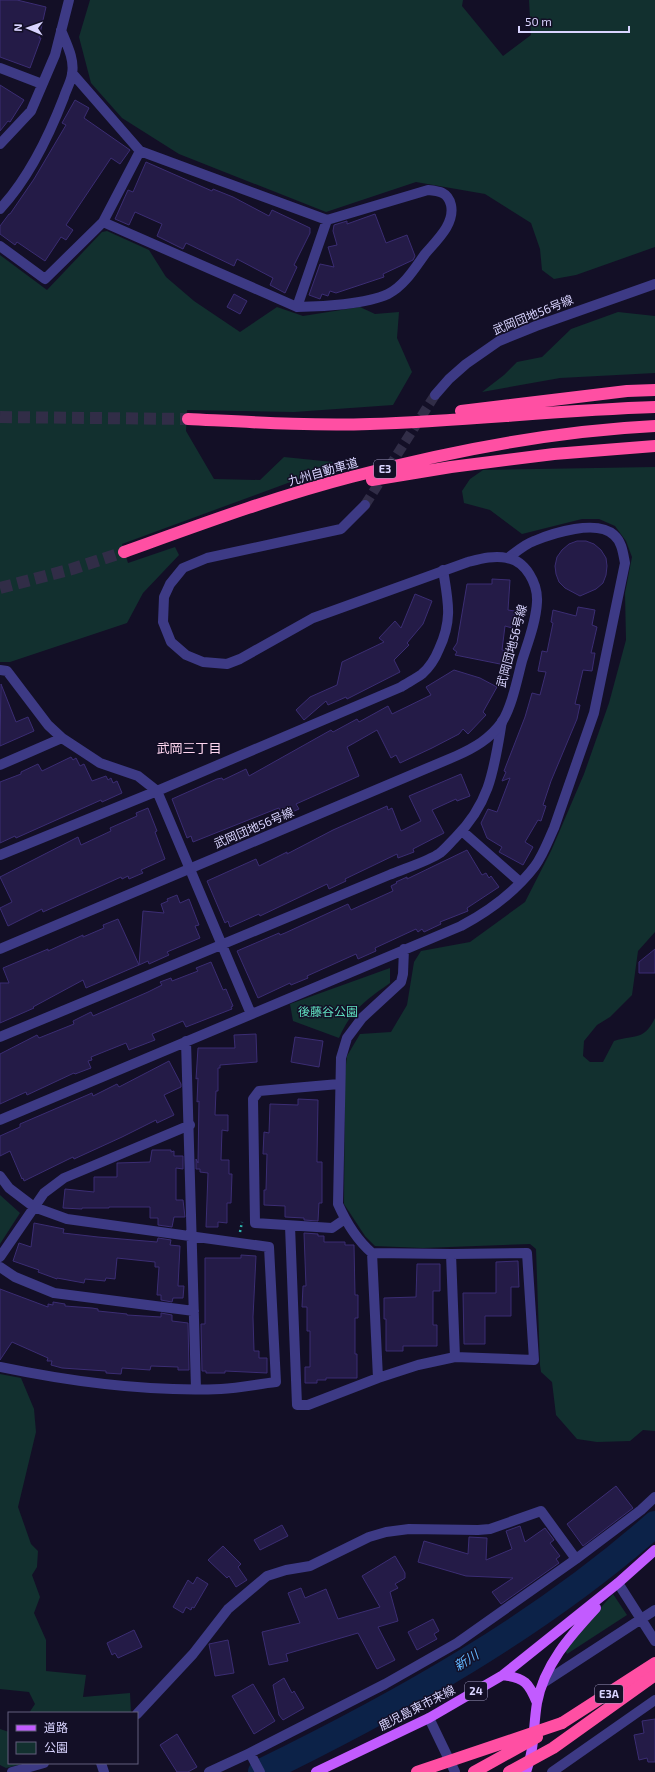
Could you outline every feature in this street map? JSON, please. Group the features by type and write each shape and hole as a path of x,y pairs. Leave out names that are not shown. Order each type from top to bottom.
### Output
{"highway":[{"path":"369,424 543,400 627,391 655,390"},
{"path":"188,419 293,424 369,424 572,410 655,407"},
{"name":"九州自動車道","path":"124,552 230,514 350,477 447,454 561,436 655,426"},
{"path":"230,514 380,478 554,454 655,446"},
{"name":"E3A","path":"474,1772 562,1723 655,1663"},
{"path":"509,1772 553,1748 655,1675"},
{"path":"417,1772 562,1723"}],"main road":[{"name":"鹿児島東市来線","path":"316,1772 429,1718 503,1675 618,1583 655,1550"},
{"name":"鹿児島東市来線","path":"526,1772 533,1745 537,1703 543,1683 554,1660 566,1641 618,1583"},
{"path":"503,1675 524,1680 531,1689 537,1703"}],"street":[{"path":"0,144 31,111 55,54 69,0"},
{"path":"0,209 8,200 39,153 60,106 72,73 70,52 61,30"},
{"path":"0,68 42,84"},
{"path":"72,73 140,151 327,220 428,190 441,191 450,198 453,213 447,227 412,271 402,283 388,294 366,300 313,307 297,307 102,222"},
{"path":"0,246 45,279 102,222 140,151"},
{"path":"297,307 327,220"},
{"name":"武岡団地56号線","path":"435,394 466,364 499,341 536,326 655,284"},
{"name":"武岡団地56号線","path":"0,950 456,756 487,739 502,721 512,697 534,619 537,601 533,582 527,569 508,558 487,557 443,570 313,618 240,659 227,664 203,662 186,655 171,642 162,622 164,597 170,584 183,568 207,558 341,529 365,505"},
{"path":"0,1120 461,926 498,903 520,882 534,866 546,846 594,713 625,563 622,546 614,534 605,529 594,526 578,528 533,541 508,558"},
{"path":"0,855 157,791 400,687 422,674 434,662 449,623 449,605 443,570"},
{"path":"0,670 7,671 48,725 62,738 100,763 138,776 157,791 251,1014"},
{"path":"0,1037 440,853 462,831 480,807 487,793 502,721"},
{"path":"0,765 62,738"},
{"path":"462,831 520,882"},
{"path":"290,1226 297,1405 308,1406 378,1378 418,1365 455,1357 534,1360 527,1252 450,1254 372,1253 364,1246 345,1219 338,1204 339,1084 341,1058 347,1038 362,1018 401,982 403,974 404,949"},
{"path":"186,1041 190,1125 196,1389"},
{"path":"339,1084 259,1091 252,1099 255,1223 332,1228 345,1219"},
{"path":"0,1257 44,1193 64,1178 190,1125"},
{"path":"0,1176 9,1188 34,1207 67,1219 269,1247 276,1382 222,1389 116,1386 71,1381 0,1368"},
{"path":"372,1253 378,1378"},
{"path":"450,1254 455,1357"},
{"path":"0,1267 15,1277 54,1293 194,1311"},
{"path":"209,1772 250,1754 385,1684 457,1643 576,1559 641,1510 655,1497"},
{"path":"138,1713 193,1654 228,1609 266,1576 286,1570 310,1566 369,1537 386,1532 409,1529 490,1529 541,1511 576,1559"},
{"path":"618,1583 655,1641"},
{"path":"543,1683 655,1610"},
{"path":"552,1772 655,1700"},
{"path":"429,1718 455,1772"},
{"path":"250,1754 260,1772"},
{"path":"12,1772 40,1764"}],"green space":[{"path":"90,0 463,0 462,6 503,56 531,35 529,0 655,0 655,247 576,275 554,279 542,270 540,249 531,223 485,194 416,182 326,212 179,154 122,118 91,83 79,37"},
{"path":"107,231 149,250 166,277 194,301 240,332 277,307 303,316 360,307 375,314 399,312 397,338 412,372 393,405 294,412 187,410 186,431 214,479 260,480 284,457 333,462 323,470 122,544 128,563 175,547 179,555 143,593 127,623 10,662 0,662 0,255 47,290 102,232"},
{"path":"618,312 655,316 655,373 560,378 482,392 504,375 517,362 542,357 571,329"},
{"path":"655,467 655,932 638,951 632,995 610,1017 597,1025 584,1041 583,1056 590,1062 603,1062 614,1041 643,1034 655,1018 655,1431 643,1430 630,1441 597,1442 577,1439 556,1415 552,1382 541,1372 536,1249 530,1244 423,1248 375,1246 365,1236 344,1204 345,1073 347,1056 360,1034 391,1032 407,1005 414,962 421,951 470,942 525,902 551,851 584,774 609,703 626,640 625,593 632,557 626,541 615,526 599,519 582,519 522,534 490,510 464,503 462,491 470,479 483,470"},
{"name":"後藤谷公園","path":"390,968 390,983 360,1006 349,1020 339,1038 293,1021 290,1004"},
{"path":"0,1195 20,1213 0,1244"},
{"path":"0,1374 21,1378 34,1409 36,1432 18,1507 31,1544 38,1551 37,1567 32,1575 40,1597 34,1613 46,1640 46,1671 86,1675 83,1697 130,1693 131,1712 30,1712 35,1704 29,1692 0,1689"},
{"path":"613,1594 627,1615 567,1654 564,1648"},
{"path":"0,1729 8,1732 8,1764 22,1764 6,1768 0,1765"}],"building":[{"path":"0,0 17,0 46,7 39,38 41,38 30,68 0,57"},
{"path":"0,85 24,100 10,122 8,121 0,131"},
{"path":"75,100 89,108 84,118 130,150 120,164 111,158 66,225 73,230 66,240 61,237 45,261 17,242 15,245 0,234 0,226 34,179 66,125 62,123"},
{"path":"146,162 212,191 213,189 233,197 269,216 272,210 310,228 310,233 294,265 297,267 285,293 270,285 273,278 237,259 234,266 186,243 183,249 157,236 162,224 135,212 129,225 115,219 128,190 133,192"},
{"path":"375,214 386,243 407,235 415,256 413,260 383,274 384,277 336,293 330,291 328,296 322,294 320,299 309,295 320,264 334,267 328,247 337,245 333,231 334,225 347,221 347,224"},
{"path":"234,294 247,301 240,314 227,307"},
{"path":"577,541 586,541 594,544 601,550 606,558 607,566 603,583 596,589 580,596 565,588 559,582 555,566 557,557 562,550 569,544"},
{"path":"492,579 510,580 508,610 515,611 512,628 505,626 502,650 507,651 505,665 455,655 457,652 453,649 457,643 467,584 492,584"},
{"path":"415,594 432,601 423,624 407,643 409,645 394,660 400,672 347,699 346,697 328,705 326,701 304,720 296,710 310,697 337,685 342,662 384,642 379,638 395,621 401,628"},
{"path":"578,607 595,610 592,625 597,627 591,653 595,653 592,671 583,670 575,704 580,705 577,719 551,781 543,805 546,806 541,821 538,820 525,842 533,847 523,865 499,852 502,847 487,838 481,823 488,809 497,812 510,778 502,781 506,772 504,771 525,717 532,693 540,695 546,672 538,671 542,651 547,652 553,623 551,622 553,610 576,616"},
{"path":"454,670 480,678 497,687 483,712 486,715 468,734 463,729 459,734 400,763 396,755 391,758 377,730 347,747 359,776 296,804 299,809 283,816 279,808 193,842 191,836 187,838 172,799 217,779 222,778 223,780 246,769 249,776 331,730 333,732 357,719 359,722 388,706 392,714 431,695 426,687"},
{"path":"1,684 16,722 28,717 34,731 0,746"},
{"path":"71,757 73,760 76,758 80,766 84,764 92,781 106,776 108,780 111,778 113,783 117,781 122,793 102,802 101,800 16,838 15,836 0,843 0,782 21,774 21,772 38,764 42,771"},
{"path":"461,774 470,796 457,801 456,799 432,810 444,833 413,849 414,852 398,858 397,854 345,879 346,881 329,889 327,884 260,916 259,914 230,927 228,921 225,923 207,881 256,859 259,866 387,806 388,810 392,808 401,831 421,821 409,796"},
{"path":"148,808 157,831 155,832 165,859 141,870 143,873 129,879 128,876 122,879 121,877 43,912 42,909 8,926 0,908 12,902 0,877 78,837 81,845 111,831 110,828 137,816 136,813"},
{"path":"467,850 482,875 486,873 489,878 491,876 499,887 467,908 468,911 440,922 441,924 424,932 422,929 418,932 416,929 375,948 376,951 358,959 356,954 307,976 308,978 291,985 290,983 258,998 237,951 279,933 280,935 285,933 348,904 351,910 393,891 391,886 397,883 396,882 407,877 407,879"},
{"path":"177,895 180,903 189,899 199,925 195,926 200,938 167,952 169,955 149,964 148,961 139,965 143,911 164,913 161,904 168,901 167,899"},
{"path":"118,919 139,965 86,988 83,980 33,1007 34,1008 0,1023 0,983 9,983 3,968 48,949 48,951 83,935 83,937 104,928 103,925"},
{"path":"655,949 655,973 639,973 639,962"},
{"path":"211,962 223,990 226,989 233,1006 231,1007 232,1009 186,1027 183,1021 152,1034 155,1040 129,1050 126,1043 91,1057 92,1060 88,1061 91,1068 75,1074 74,1073 27,1095 26,1092 0,1104 0,1054 37,1035 39,1038 74,1024 73,1021 91,1012 93,1016 148,992 162,985 160,982 171,978 172,981 198,971 196,968"},
{"path":"256,1034 257,1062 220,1065 220,1068 218,1068 218,1091 216,1091 215,1115 228,1115 228,1131 222,1130 221,1160 229,1160 229,1174 232,1174 231,1203 227,1203 227,1223 218,1222 218,1227 206,1227 208,1173 200,1172 200,1169 196,1169 196,1159 198,1163 199,1101 197,1102 198,1078 196,1079 198,1048 235,1048 234,1035"},
{"path":"295,1037 323,1041 319,1067 291,1062"},
{"path":"169,1061 181,1084 181,1087 164,1095 174,1115 157,1123 156,1120 74,1159 73,1157 24,1181 10,1151 0,1156 0,1136 20,1127 20,1124 92,1093 93,1096 117,1084 119,1087"},
{"path":"298,1099 318,1100 317,1162 322,1162 322,1203 319,1203 318,1221 304,1220 304,1218 285,1217 285,1206 264,1205 267,1154 263,1154 264,1132 269,1133 270,1104 298,1105"},
{"path":"152,1150 171,1150 171,1152 174,1151 174,1156 183,1156 183,1169 176,1168 176,1200 183,1200 185,1217 174,1217 172,1227 158,1225 158,1218 150,1218 150,1207 109,1207 82,1209 63,1208 65,1189 94,1192 94,1177 117,1177 117,1163 150,1162"},
{"path":"34,1223 64,1229 63,1233 157,1242 158,1238 171,1240 170,1245 180,1246 178,1286 184,1286 183,1298 173,1298 172,1302 161,1300 161,1295 157,1295 159,1267 155,1267 155,1262 117,1258 115,1279 106,1278 105,1281 85,1279 84,1283 57,1279 38,1272 39,1270 13,1261 19,1243 31,1247"},
{"path":"304,1233 324,1236 324,1242 345,1242 345,1245 354,1245 355,1295 358,1295 358,1318 355,1318 357,1378 326,1378 326,1380 317,1380 317,1383 305,1383 305,1367 310,1367 310,1331 307,1331 307,1307 302,1307 303,1286 306,1286"},
{"path":"241,1255 256,1256 253,1317 254,1351 259,1351 259,1358 267,1358 267,1373 225,1371 225,1373 206,1373 206,1371 202,1371 201,1324 205,1324 205,1258 241,1258"},
{"path":"518,1261 519,1287 511,1287 511,1316 485,1316 485,1344 464,1344 463,1293 496,1293 496,1262"},
{"path":"417,1264 440,1264 440,1291 433,1291 433,1325 437,1325 437,1346 403,1346 403,1351 386,1351 386,1319 384,1319 384,1298 416,1297"},
{"path":"0,1289 48,1307 48,1304 53,1305 53,1302 65,1304 65,1306 92,1308 98,1309 98,1311 127,1315 161,1317 161,1313 172,1315 172,1321 188,1323 189,1370 178,1370 178,1367 151,1366 150,1370 122,1368 121,1374 106,1373 106,1371 62,1368 51,1365 52,1361 47,1361 48,1358 12,1342 0,1360"},
{"path":"616,1486 633,1508 583,1546 567,1524"},
{"path":"282,1525 288,1536 260,1550 254,1540"},
{"path":"520,1526 525,1542 545,1528 554,1540 550,1543 560,1556 556,1559 559,1563 501,1604 492,1592 513,1578 466,1576 418,1562 424,1541 468,1554 469,1537 487,1538 486,1560 512,1549 506,1531"},
{"path":"223,1546 241,1564 238,1567 247,1580 236,1587 229,1576 227,1578 208,1560"},
{"path":"395,1556 405,1573 405,1578 395,1584 398,1588 390,1592 398,1621 378,1627 395,1660 377,1669 358,1633 286,1654 288,1661 269,1665 262,1632 300,1623 288,1593 301,1588 305,1598 326,1589 338,1619 380,1607 362,1576"},
{"path":"197,1577 208,1584 194,1608 192,1607 191,1610 186,1607 183,1613 173,1607 188,1580 193,1584"},
{"path":"433,1619 439,1631 434,1634 437,1639 417,1650 408,1632"},
{"path":"134,1630 142,1647 118,1658 115,1653 112,1655 107,1643"},
{"path":"228,1640 234,1673 215,1676 209,1644"},
{"path":"284,1678 292,1693 294,1691 304,1708 283,1720 279,1715 273,1685"},
{"path":"253,1684 275,1721 254,1734 232,1696"},
{"path":"655,1719 655,1762 648,1762 647,1758 639,1760 634,1735 644,1733 642,1721"},
{"path":"177,1734 197,1767 188,1772 177,1772 160,1745"}],"waterway":[{"name":"新川","path":"261,1772 416,1691 516,1630 564,1597 655,1524"}],"tunnel":[{"path":"365,505 435,395"},
{"path":"0,417 188,419"},
{"path":"0,588 72,569 124,552"}],"district":[{"name":"武岡三丁目","path":"189,748"}]}
